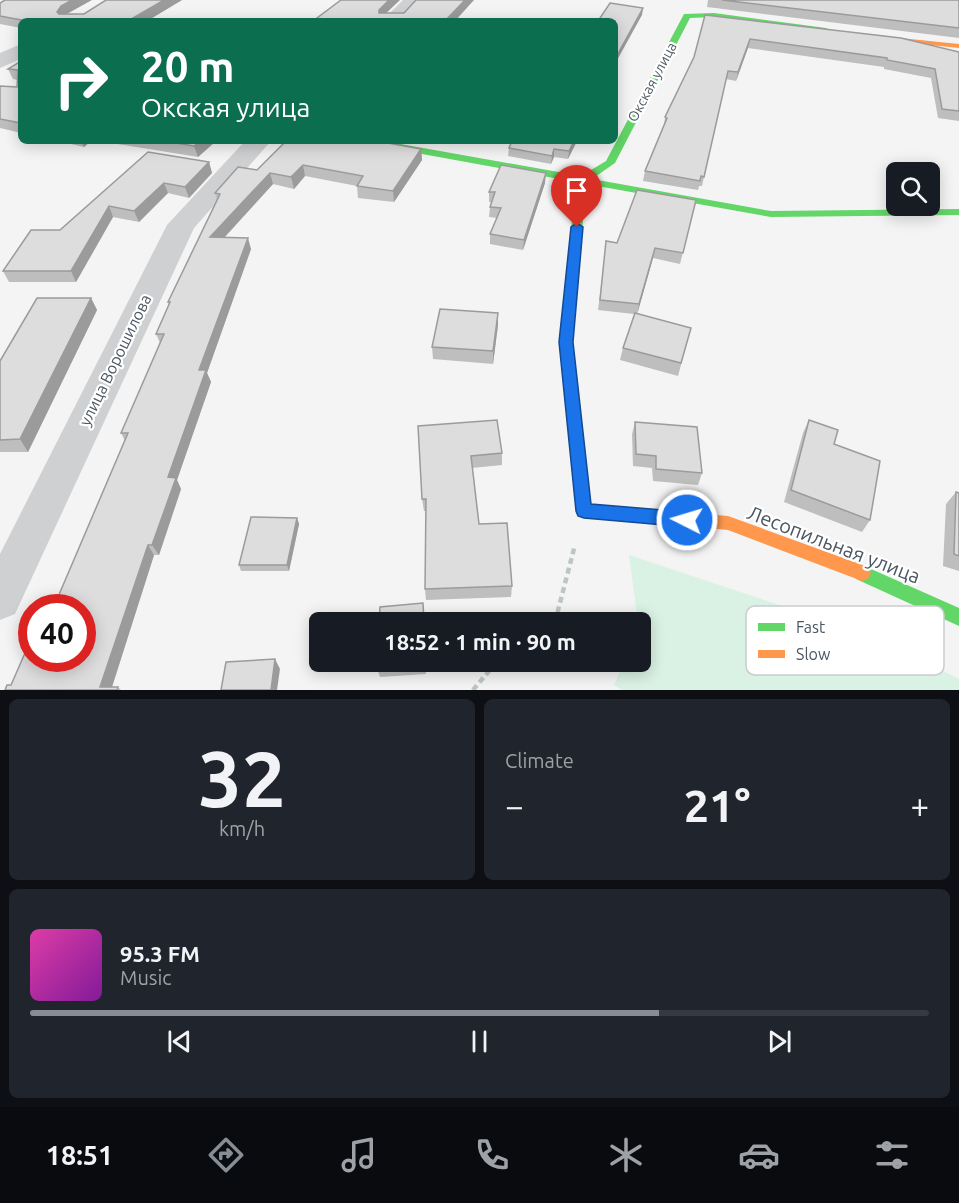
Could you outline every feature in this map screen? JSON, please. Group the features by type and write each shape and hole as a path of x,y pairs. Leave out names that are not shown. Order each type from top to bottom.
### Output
{"street":[{"path":"395,18 414,0"},
{"name":"Окская улица","path":"581,181 610,163 687,16 714,15 838,32"},
{"path":"861,35 959,46"},
{"path":"906,41 959,55"},
{"path":"0,62 18,52"},
{"name":"улица Ворошилова","path":"0,599 181,225 256,144"},
{"path":"383,144 771,214 959,212"},
{"path":"581,181 566,342 584,511"},
{"name":"Лесопильная улица","path":"584,511 728,523 876,578 936,606"},
{"name":"Лесопильная улица","path":"944,610 959,617"}],"path":[{"path":"558,612 584,511"},
{"path":"473,690 488,672"}],"green space":[{"path":"629,555 783,606 746,606 746,675 944,675 944,672 959,679 959,690 622,690 614,685 620,672 651,672 651,612 637,612"}],"building":[{"path":"5,0 72,0 61,6 57,12 59,14 84,14 106,0 164,0 133,18 18,19 0,16 0,3"},
{"path":"341,0 389,0 379,10 379,13 404,13 416,0 465,0 448,18 317,18"},
{"path":"722,0 959,0 959,28"},
{"path":"610,3 643,8 618,54 618,18 600,18"},
{"path":"705,15 901,38 959,52 959,111 942,109 935,69 887,60 887,58 750,39 738,72 728,71 704,177 701,176 700,181 645,171 667,118 665,117 694,57"},
{"path":"18,63 18,70 8,69"},
{"path":"18,70 18,122 0,119 0,86 17,87"},
{"path":"283,144 394,144 421,149 393,191 357,186 363,176 303,165 291,177 270,173 210,237 248,238 199,370 206,370 168,477 176,478 152,545 148,545 100,687 118,687 117,690 5,690 7,685 11,685 18,669 18,672 96,672 96,594 59,594 128,433 121,433 164,334 156,334 170,302 168,302 220,194 215,193 238,167 257,170"},
{"path":"511,144 572,144 569,151 554,149 552,156 509,148"},
{"path":"148,152 209,162 185,187 164,183 134,211 109,206 71,271 3,271 31,230 60,230"},
{"path":"501,165 546,173 524,240 490,234 501,208 490,207 495,192 489,192"},
{"path":"637,190 696,200 683,253 655,248 639,304 600,300 606,241 617,243"},
{"path":"37,298 91,298 20,439 0,440 0,361"},
{"path":"440,309 498,313 493,351 432,347"},
{"path":"635,313 691,328 681,363 623,348"},
{"path":"497,420 502,453 471,456 479,524 507,523 512,586 425,589 426,499 422,499 418,426"},
{"path":"809,420 838,430 834,444 880,461 870,520 791,490"},
{"path":"635,422 697,427 702,473 656,469 656,456 636,454"},
{"path":"956,492 959,493 959,556 954,554"},
{"path":"251,517 297,518 287,565 239,565"},
{"path":"423,603 423,612 380,612 380,607"},
{"path":"275,659 271,690 221,690 226,662"}],"traffic: fast":[{"path":"570,376 566,342 581,181 610,163 687,16 714,15 826,30"},
{"path":"384,144 771,214 959,212"},
{"path":"862,573 935,606"},
{"path":"944,610 959,617"}],"traffic: slow":[{"path":"874,37 959,46"},
{"path":"570,376 584,511 728,523 862,573"}],"route":[{"path":"577,227 566,342 584,511 687,520"}]}
